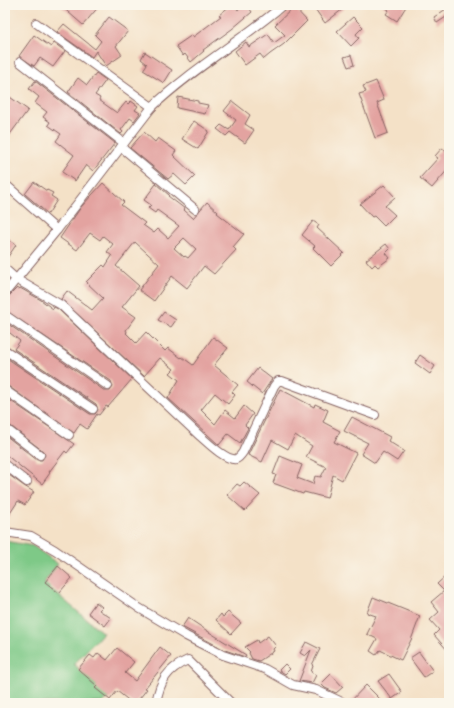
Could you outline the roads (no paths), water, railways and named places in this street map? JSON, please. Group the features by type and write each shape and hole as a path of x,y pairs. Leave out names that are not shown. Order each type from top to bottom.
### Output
{"street":[{"path":"5,293 57,230 152,107 168,91 266,20 283,5"},
{"path":"36,23 152,107"},
{"path":"20,62 122,145 195,209"},
{"path":"5,184 57,230"},
{"path":"5,270 16,279 61,305 200,436 217,451 231,459 235,459 243,452 274,386 278,381 282,381 375,415"},
{"path":"5,316 108,386"},
{"path":"5,350 93,409"},
{"path":"5,390 69,435"},
{"path":"5,428 40,456"},
{"path":"5,465 27,482"},
{"path":"5,532 31,536 61,554 139,608 186,636 223,655 265,669 293,685 316,690 344,703"},
{"path":"156,703 158,689 169,672 179,664 188,660 231,703"}]}
